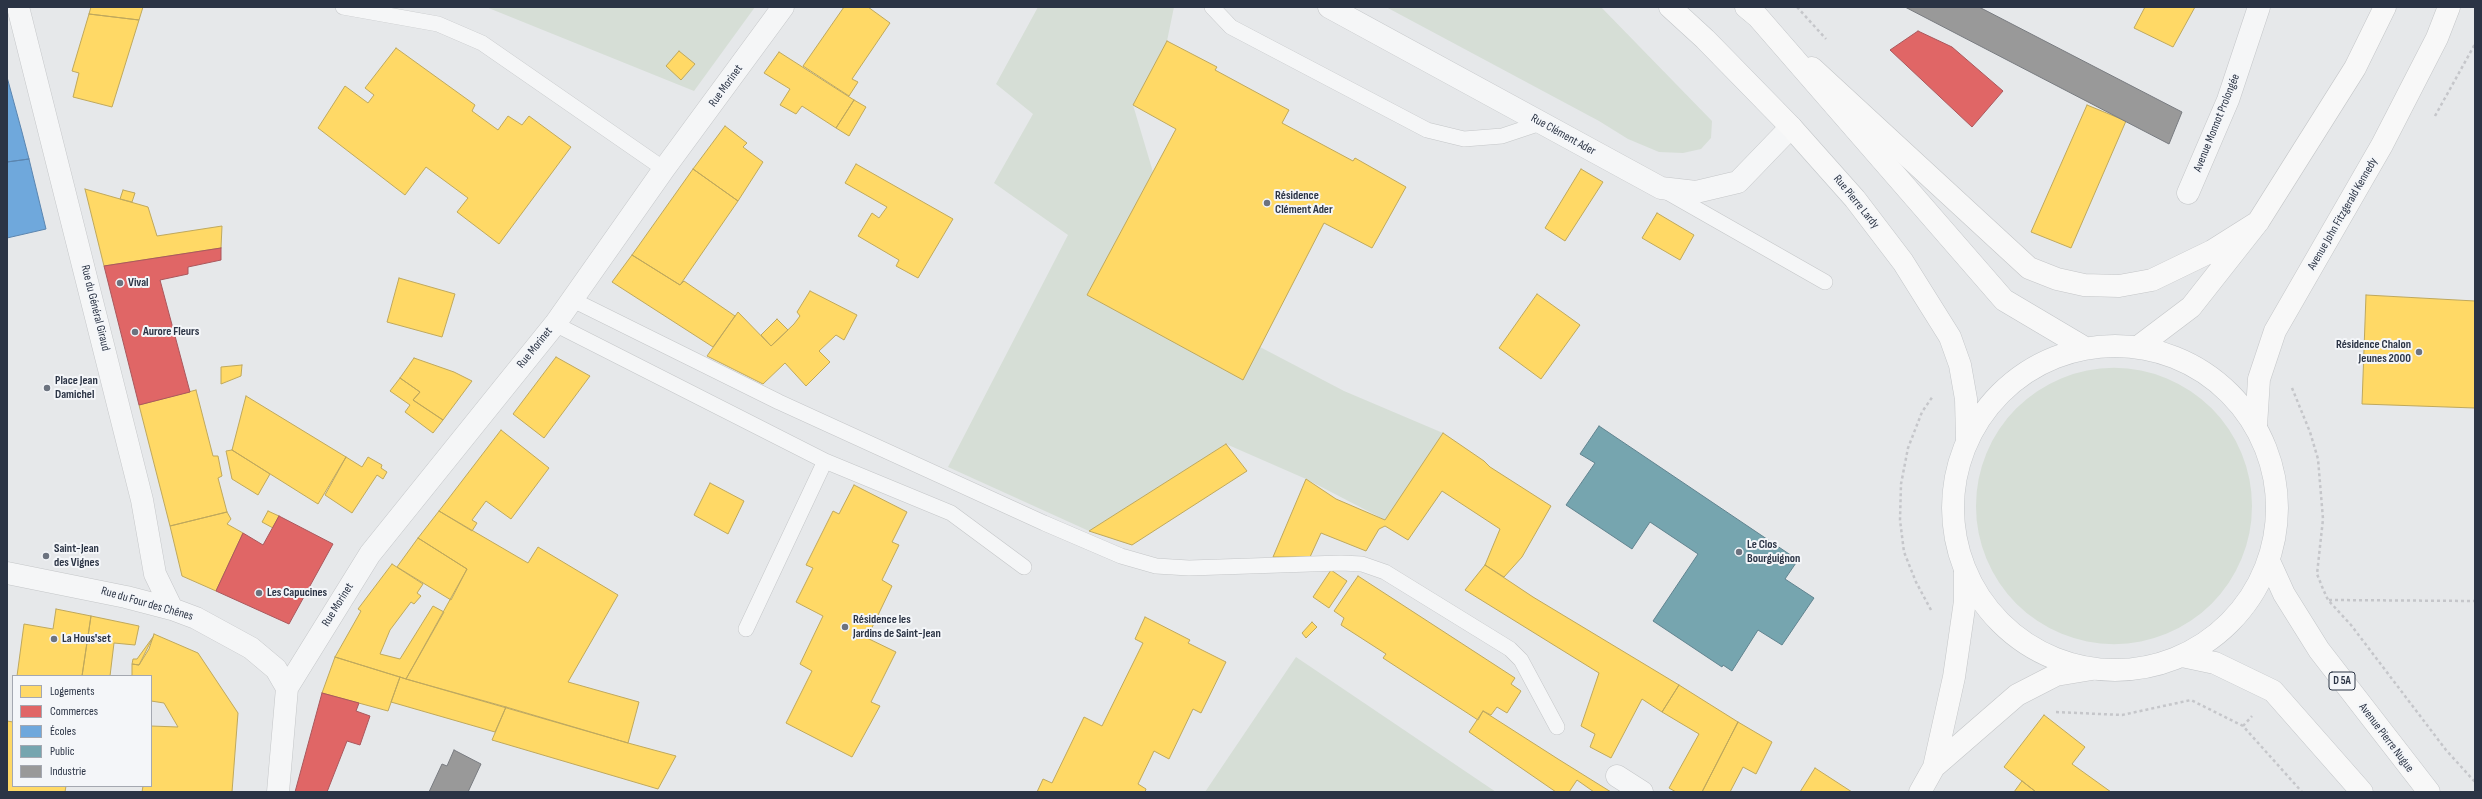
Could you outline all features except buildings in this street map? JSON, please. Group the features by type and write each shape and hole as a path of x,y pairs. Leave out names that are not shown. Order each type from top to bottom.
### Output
{"main road":[{"name":"Rue Pierre Lardy","path":"1670,7 1705,39 1791,127 1855,199 1898,255 1950,337 1960,365 1966,399 1967,439"},
{"path":"2138,347 2191,306 2258,222 2355,68 2385,7"},
{"name":"Avenue John Fitzgerald Kennedy","path":"2256,426 2259,379 2275,331 2382,144 2437,38 2449,7"},
{"path":"1752,12 2029,268 2057,279 2084,285 2119,286 2152,280 2212,251 2258,222"},
{"path":"1752,12 2004,300 2085,348"},
{"path":"1934,767 2017,695 2056,676 2092,669 2138,669 2182,656 2220,632 2249,600 2269,561 2277,524 2277,494 2266,447 2256,426 2243,408 2217,381 2178,358 2138,347 2112,346 2085,348 2055,357 2027,371 2003,390 1983,413 1967,439 1954,483 1953,528 1965,572 1981,600 2003,626 2030,647 2060,661 2092,669"},
{"name":"Avenue Pierre Nugue","path":"2269,561 2288,600 2319,650 2428,792"},
{"path":"1920,792 1934,767 1954,677 1965,601 1965,572"},
{"path":"2182,656 2215,663 2273,692 2362,792"}],"street":[{"name":"Rue du Général Giraud","path":"18,7 142,500 155,574 172,609"},
{"name":"Rue Morinet","path":"287,688 370,554 555,324 571,299 664,169 783,7"},
{"name":"Rue Clément Ader","path":"1329,7 1661,188 1696,192 1738,182 1791,127"},
{"name":"Avenue Monnot Prolongée","path":"2188,193 2228,100 2259,7"},
{"name":"Rue du Four des Chênes","path":"7,573 84,587 172,609 220,629 251,648 276,669 287,688"},
{"path":"278,792 287,688"},
{"path":"1617,776 1642,792"}],"lane":[{"path":"343,7 438,24 482,43 664,169"},
{"path":"1212,7 1231,27 1427,130 1464,139 1502,136 1541,123"},
{"path":"1661,188 1825,282"},
{"path":"571,299 780,402 1044,523 1121,556 1156,566 1182,568 1341,563 1362,564 1385,572 1510,649 1521,660 1557,727"},
{"path":"555,324 825,461 952,513 1024,567"},
{"path":"746,629 825,461"}],"path":[{"path":"2290,386 2310,432 2318,459 2323,518 2317,574 2328,600 2351,625 2446,750 2475,782"},
{"path":"2328,600 2475,601"},
{"path":"2017,695 2052,711 2122,714 2191,700 2242,726 2302,792"}],"shaded area":[{"path":"486,7 755,7 694,91"},
{"path":"1038,7 1174,7 1167,41 1133,105 1153,172 1087,295 1242,379 1260,347 1344,391 1443,433 1385,520 1306,479 1226,444 1089,531 948,467 1068,235 994,183 1033,114 996,84"},
{"path":"1386,7 1601,7 1712,121 1711,138 1701,149 1683,153 1659,152 1628,139 1599,121"},
{"path":"2114,368 2141,370 2167,378 2191,391 2212,408 2229,429 2242,453 2250,479 2252,506 2250,533 2242,559 2229,583 2212,604 2191,621 2167,634 2141,642 2114,644 2087,642 2061,634 2037,621 2016,604 1999,583 1986,559 1978,533 1976,506 1978,479 1986,453 1999,429 2016,408 2037,391 2061,378 2087,370"},
{"path":"1296,657 1496,792 1205,792"}],"place":[{"name":"Résidence Clément Ader","path":"1267,203"},
{"name":"Vival","path":"120,283"},
{"name":"Aurore Fleurs","path":"135,332"},
{"name":"Résidence Chalon Jeunes 2000","path":"2419,352"},
{"name":"Place Jean Damichel","path":"47,388"},
{"name":"Le Clos Bourguignon","path":"1739,552"},
{"name":"Saint-Jean des Vignes","path":"46,556"},
{"name":"Les Capucines","path":"259,593"},
{"name":"Résidence les Jardins de Saint-Jean","path":"845,627"},
{"name":"La Hous'set","path":"54,639"}]}
